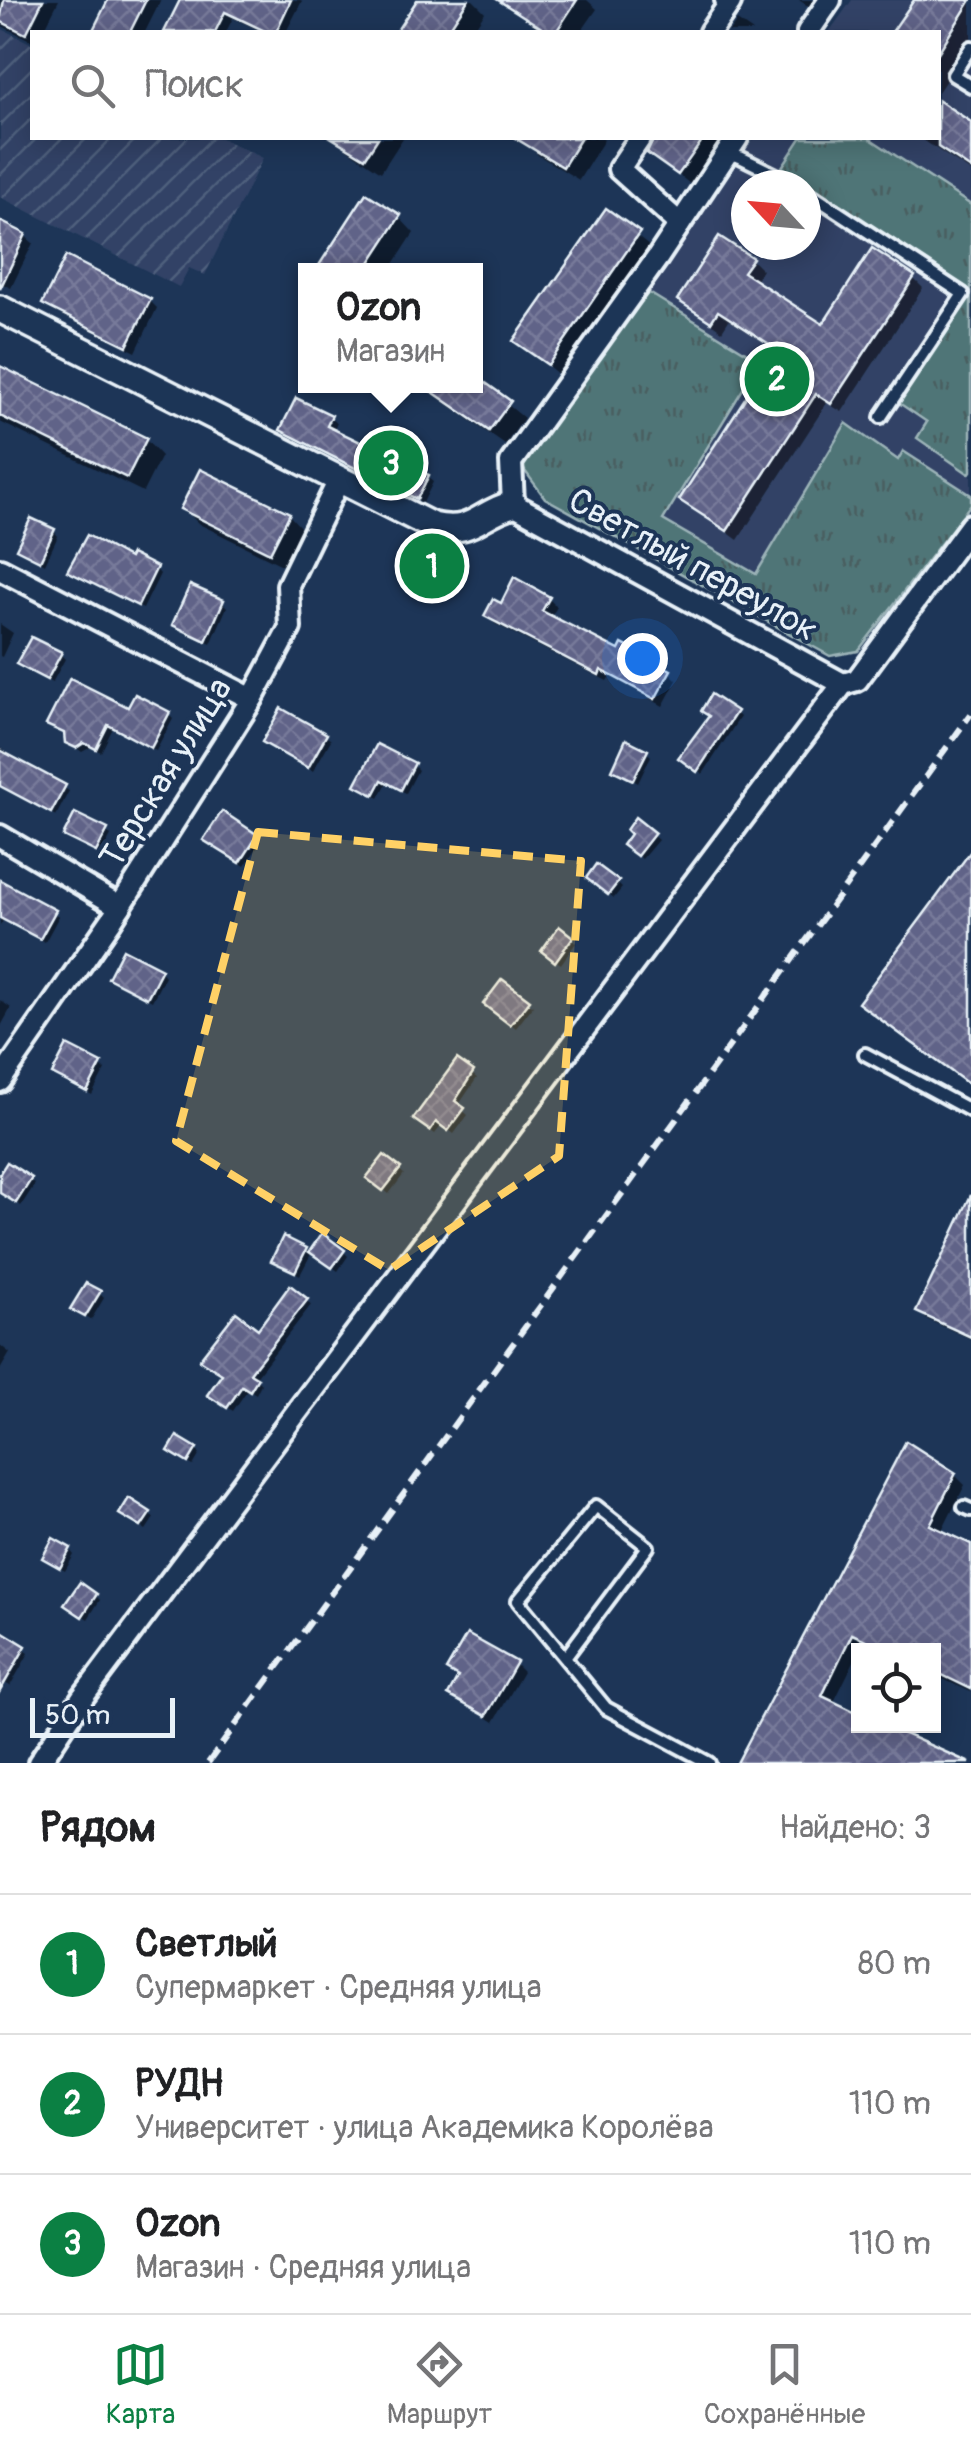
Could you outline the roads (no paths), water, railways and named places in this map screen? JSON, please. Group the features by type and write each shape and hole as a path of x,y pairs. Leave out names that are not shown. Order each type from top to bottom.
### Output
{"street":[{"path":"711,30 730,3 726,0"},
{"path":"809,30 830,0"},
{"path":"639,140 619,169 680,224"},
{"path":"0,309 432,526 454,530 477,524 494,509 513,504 511,462 732,146"},
{"name":"Терская улица","path":"0,1081 120,907 252,699 290,628 288,585 339,480"},
{"name":"Светлый переулок","path":"513,504 843,684"},
{"path":"39,1763 82,1698 843,684 858,680 971,525"},
{"path":"0,569 252,699"},
{"path":"0,836 120,907"}],"lane":[{"path":"971,47 954,74 971,86"},
{"path":"732,146 740,157 766,170"},
{"path":"821,201 963,294 881,417"},
{"path":"866,1054 971,1111"},
{"path":"565,1658 648,1547 596,1506 518,1601 606,1708 709,1763"}],"railway":[{"path":"208,1763 971,714"}],"place":[{"name":"РУДН","path":"777,379"},
{"name":"Ozon","path":"391,463"},
{"name":"Светлый","path":"432,566"}]}
